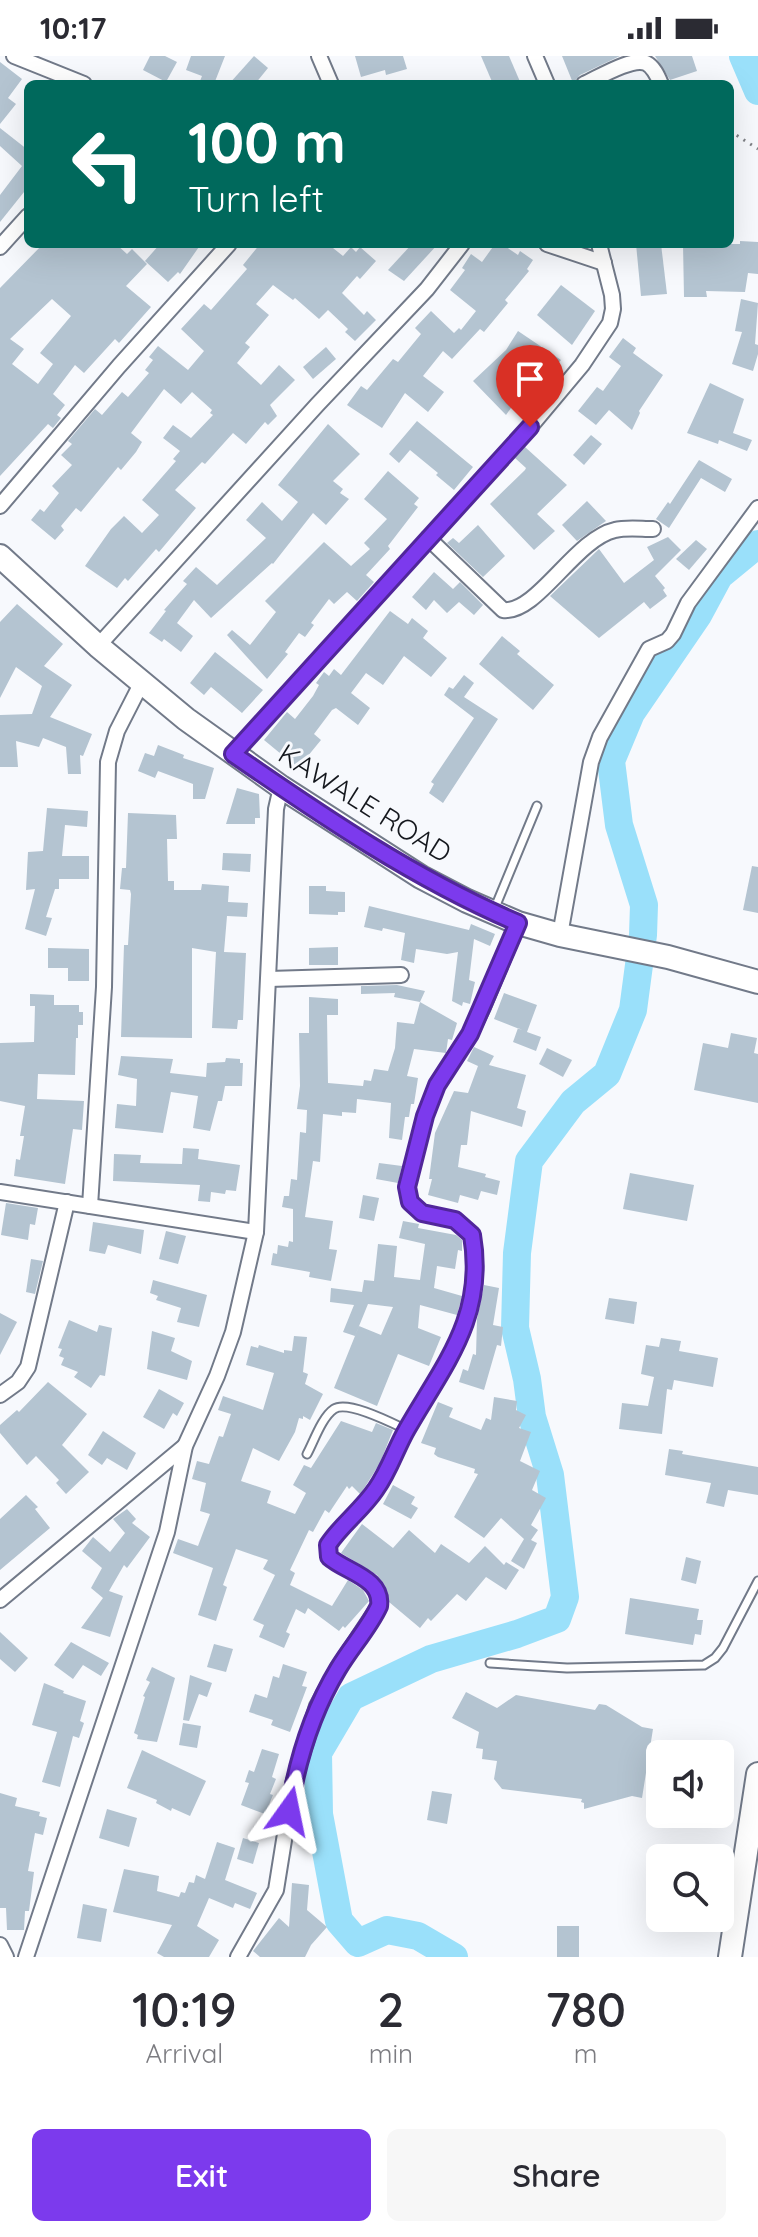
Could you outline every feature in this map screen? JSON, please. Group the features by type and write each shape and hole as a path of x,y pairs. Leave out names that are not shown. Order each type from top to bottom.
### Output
{"street":[{"path":"14,56 74,80"},
{"path":"319,56 329,80"},
{"path":"535,56 545,80"},
{"path":"593,80 635,62 646,63 659,80"},
{"path":"0,247 24,220"},
{"path":"0,506 119,366 225,248"},
{"path":"98,646 427,289 459,248"},
{"path":"559,248 604,263"},
{"path":"233,754 552,402 601,338 610,323 613,309 600,248"},
{"path":"560,935 591,762 600,737 649,649 667,641 673,634 688,603 758,508"},
{"path":"428,538 503,610 510,611 535,596 575,554 610,531 653,529"},
{"name":"KAWALE ROAD","path":"4,568 141,684 233,754 421,877 518,923 560,935 668,957 758,982"},
{"path":"90,1206 104,987 108,762 117,731 141,684"},
{"path":"26,1957 167,1532 185,1446 233,1332 256,1232 276,809 281,787"},
{"path":"238,1957 276,1890 293,1784 317,1706 379,1606 381,1597 376,1587 339,1567 329,1557 328,1545 377,1488 407,1430 459,1344 474,1284 476,1258 472,1235 455,1220 422,1213 410,1202 407,1187 425,1116 437,1085 470,1034 518,923"},
{"path":"269,979 401,975"},
{"path":"0,1192 256,1232"},
{"path":"0,1395 18,1382 28,1367 67,1202"},
{"path":"0,1600 185,1446"},
{"path":"730,1957 758,1774"},
{"path":"0,1945 6,1957"}],"lane":[{"path":"493,912 537,806"},
{"path":"307,1454 332,1410 342,1406 374,1415 407,1430"},
{"path":"490,1663 567,1668 704,1665 723,1648 758,1581"}],"path":[{"path":"734,134 758,149"}],"building":[{"path":"150,56 165,56 177,62 167,80 143,70"},
{"path":"191,56 225,56 216,80 200,80 202,76 186,70"},
{"path":"254,56 268,68 258,80 233,80"},
{"path":"355,56 403,56 407,69 386,75 385,70 361,77"},
{"path":"481,56 509,56 519,80 491,80"},
{"path":"562,56 620,56 576,80 572,80"},
{"path":"655,56 692,56 697,71 670,80"},
{"path":"0,62 22,79 8,98 16,104 0,124"},
{"path":"0,128 24,147 24,192 0,222 0,195 22,166 0,146"},
{"path":"740,241 758,242 758,274 748,273 745,292 706,291 707,297 684,297 683,248 734,248 734,244 740,244"},
{"path":"39,248 120,248 127,254 132,249 147,264 126,286 151,307 119,343 115,339 84,373 75,365 53,394 65,405 57,415 61,418 53,428 48,424 0,476 0,288","holes":["52,299 71,316 40,353 53,364 38,384 12,364 24,349 10,339"]},
{"path":"156,248 198,248 180,274 178,272 168,282 145,261"},
{"path":"257,248 333,248 343,256 350,248 356,252 361,248 376,261 342,293 364,315 367,311 376,320 355,341 345,332 348,329 328,310 319,319 295,298 293,300 273,285 256,304 269,315 245,343 250,347 237,363 261,385 279,365 295,380 270,405 277,416 268,425 265,422 246,444 233,433 205,464 202,462 175,490 196,508 159,552 156,549 128,581 125,578 117,588 85,566 124,516 142,533 159,515 142,500 176,461 173,459 180,451 163,438 173,425 191,438 213,415 210,413 212,410 192,392 181,404 164,389 131,433 142,442 136,452 121,470 118,467 81,512 76,508 61,526 64,530 55,540 31,520 40,509 44,512 59,493 52,486 72,465 61,455 72,444 68,441 95,409 102,415 122,392 128,397 149,373 145,370 153,360 149,357 158,346 188,370 204,351 181,329 204,304 211,310 247,269 243,265"},
{"path":"408,248 434,248 404,281 388,270"},
{"path":"492,248 508,248 518,255 520,251 533,260 527,269 529,271 505,300 508,303 484,332 480,329 452,359 443,351 423,376 444,392 428,412 405,393 382,428 347,405 361,386 367,390 393,359 398,362 421,334 415,328 431,311 454,333 459,328 461,330 476,311 450,290 465,270 462,268 471,254 482,262"},
{"path":"636,248 661,248 667,294 641,296"},
{"path":"561,285 595,311 572,345 537,315"},
{"path":"741,299 758,303 755,344 758,345 758,354 753,371 732,364 742,332 735,331"},
{"path":"518,331 561,360 543,382 519,362 501,382 518,398 506,415 473,381 506,350"},
{"path":"623,338 636,348 633,353 663,375 639,411 632,430 609,410 596,425 578,411 597,387 603,391 621,366 609,357"},
{"path":"326,347 336,359 313,379 303,367"},
{"path":"710,383 744,399 733,433 752,440 747,451 719,440 718,444 687,433"},
{"path":"417,421 473,467 454,490 410,450 399,463 389,454"},
{"path":"328,424 360,454 333,481 343,489 340,493 349,499 326,525 313,513 273,564 211,618 194,600 177,623 193,636 181,652 164,639 162,642 149,633 187,584 183,581 196,567 217,585 266,538 246,520 262,502 282,521 298,502 278,485"},
{"path":"591,435 602,444 584,465 573,455"},
{"path":"525,447 567,485 537,514 555,531 534,550 490,504 525,470 515,458"},
{"path":"699,460 732,479 725,492 701,478 669,528 656,519 668,502 670,504"},
{"path":"388,471 419,498 414,504 418,507 388,546 390,549 366,575 374,582 357,601 347,592 334,604 329,599 311,623 314,625 305,637 299,633 285,652 288,654 267,679 227,635 232,630 250,645 276,612 265,601 324,542 351,566 370,549 364,543 387,519 364,499"},
{"path":"587,501 606,521 577,541 562,525"},
{"path":"478,525 505,556 483,577 447,543 453,538 459,543"},
{"path":"668,537 681,550 655,576 665,588 663,590 667,596 650,609 644,602 599,638 550,596 599,549 624,583 654,560 647,547"},
{"path":"696,540 707,549 689,570 676,559"},
{"path":"434,572 453,589 460,582 483,605 474,615 459,602 447,613 434,600 426,610 412,597"},
{"path":"17,604 63,644 44,666 72,685 50,717 92,734 83,756 80,755 81,774 68,774 66,747 43,738 39,747 16,741 18,767 0,767 0,715 32,714 42,686 16,667 0,698 0,622"},
{"path":"390,611 408,624 412,618 428,631 423,638 447,658 431,677 404,656 383,685 366,673 351,693 370,708 358,725 336,708 332,710 314,734 321,740 298,768 264,740 287,712 295,719 313,696 319,685 316,683 324,672 329,676 334,669 341,675"},
{"path":"502,636 520,651 517,654 554,685 533,710 479,664"},
{"path":"215,652 263,690 242,713 211,687 204,695 190,683"},
{"path":"464,675 474,683 464,697 498,719 443,803 429,793 434,784 431,782 474,718 444,695"},
{"path":"158,745 184,755 183,758 214,768 205,799 193,799 193,784 158,771 155,778 138,771 145,753 154,756"},
{"path":"237,788 259,794 260,818 255,818 255,824 226,824"},
{"path":"47,808 88,811 87,827 65,825 62,856 89,856 89,879 59,879 59,889 55,889 46,917 52,918 46,936 25,929 35,889 26,890 28,852 43,851"},
{"path":"128,813 176,815 177,839 167,839 168,881 174,881 174,890 201,890 202,884 229,886 228,902 248,903 247,917 227,916 224,952 246,953 243,1020 238,1020 237,1029 212,1028 216,952 192,948 192,1038 121,1037 124,945 128,945 131,894 130,890 120,889 122,868 126,868"},
{"path":"223,853 251,854 250,872 222,870"},
{"path":"752,866 758,867 758,913 743,910"},
{"path":"309,886 326,886 326,891 345,892 345,912 338,912 338,915 309,914"},
{"path":"369,906 469,930 471,924 495,934 490,946 474,939 469,980 475,982 470,1004 463,1002 462,1006 452,1001 458,952 447,954 416,949 414,963 401,960 405,933 364,927"},
{"path":"338,947 338,965 309,965 309,948"},
{"path":"48,948 89,949 89,981 68,981 68,968 48,968"},
{"path":"397,985 425,991 420,1002 394,997 395,993 361,994 361,986"},
{"path":"504,993 537,1005 527,1032 541,1037 536,1051 513,1042 518,1028 494,1019"},
{"path":"30,994 54,995 54,1005 79,1005 79,1012 83,1012 83,1025 78,1025 76,1038 75,1075 38,1074 37,1099 84,1101 82,1130 73,1129 65,1184 14,1176 24,1136 20,1136 25,1106 0,1101 0,1043 34,1042 35,1006 30,1006"},
{"path":"309,997 338,999 338,1015 327,1015 328,1083 363,1086 364,1080 371,1081 374,1069 388,1071 395,1048 397,1022 414,1024 420,1002 457,1023 452,1040 448,1039 446,1053 414,1049 407,1076 418,1078 414,1104 411,1104 409,1117 405,1117 402,1140 389,1138 391,1103 357,1099 356,1113 342,1112 342,1116 323,1114 320,1162 313,1161 305,1217 333,1221 329,1249 337,1250 331,1281 309,1277 310,1272 271,1265 278,1245 288,1247 289,1241 293,1242 293,1209 282,1207 284,1196 289,1196 291,1179 297,1180 300,1132 306,1133 307,1110 297,1109 299,1033 309,1033"},
{"path":"731,1033 757,1038 754,1053 758,1054 758,1103 694,1090 703,1043 728,1048"},
{"path":"474,1047 494,1056 489,1065 526,1075 517,1108 526,1111 522,1127 471,1111 467,1145 461,1145 458,1167 500,1181 497,1195 481,1191 478,1200 460,1195 458,1203 428,1195 432,1179 429,1179 435,1133 454,1091 468,1093 478,1066 467,1061"},
{"path":"547,1048 572,1060 563,1077 539,1064"},
{"path":"121,1056 173,1059 170,1073 206,1077 207,1063 225,1062 226,1058 240,1059 243,1063 242,1086 225,1086 210,1131 193,1128 198,1096 171,1092 163,1133 115,1128 117,1104 136,1106 137,1079 118,1075"},
{"path":"183,1148 199,1149 198,1159 240,1165 236,1191 226,1190 225,1194 211,1192 210,1202 198,1201 200,1185 113,1181 114,1154 141,1155 140,1163 182,1164"},
{"path":"379,1163 402,1166 398,1183 376,1179"},
{"path":"630,1173 694,1185 687,1221 623,1209"},
{"path":"363,1195 379,1198 374,1221 359,1218"},
{"path":"6,1203 38,1208 35,1225 30,1224 28,1240 1,1235"},
{"path":"403,1221 419,1224 418,1228 456,1235 462,1240 462,1251 458,1250 455,1269 437,1266 434,1288 462,1296 457,1315 420,1305 418,1328 441,1337 429,1366 398,1354 377,1406 334,1388 355,1336 343,1332 354,1305 330,1302 331,1288 362,1292 364,1280 374,1281 378,1244 397,1246 394,1277 420,1280 425,1244 399,1238","holes":["368,1304 393,1307 381,1335 359,1326"]},
{"path":"93,1222 144,1230 141,1254 108,1245 105,1254 89,1251"},
{"path":"166,1231 186,1236 178,1264 159,1259"},
{"path":"31,1259 43,1261 35,1294 26,1292"},
{"path":"153,1280 207,1295 199,1327 177,1322 181,1308 156,1300 158,1296 150,1293"},
{"path":"484,1285 499,1288 493,1325 503,1327 501,1346 497,1345 484,1390 459,1382 463,1369 468,1371 473,1354 476,1355 477,1319"},
{"path":"609,1298 637,1302 634,1324 605,1319"},
{"path":"0,1313 17,1322 0,1355"},
{"path":"69,1320 97,1332 99,1325 112,1328 105,1376 100,1375 91,1388 74,1377 78,1372 61,1365 64,1358 59,1356 62,1349 58,1348"},
{"path":"152,1331 175,1338 171,1351 192,1361 187,1380 147,1369"},
{"path":"294,1336 307,1337 303,1372 308,1374 305,1384 323,1394 310,1420 303,1416 303,1419 299,1418 279,1461 253,1448 241,1481 271,1491 267,1503 295,1514 306,1493 293,1485 304,1465 311,1468 341,1421 372,1432 376,1423 393,1430 380,1463 363,1490 360,1494 352,1486 349,1489 347,1486 329,1513 325,1510 313,1532 309,1530 290,1570 295,1573 290,1585 332,1606 348,1580 363,1590 369,1601 339,1631 308,1608 305,1614 296,1609 286,1632 290,1634 284,1648 259,1637 264,1625 253,1620 275,1575 263,1569 268,1560 236,1549 223,1585 227,1587 216,1621 198,1615 213,1568 173,1553 178,1539 198,1546 210,1514 200,1511 206,1483 192,1479 197,1461 209,1464 219,1436 223,1437 231,1414 218,1410 223,1396 263,1410 274,1373 246,1365 251,1346 258,1348 259,1345 284,1353 284,1350 292,1351"},
{"path":"661,1338 681,1341 679,1351 718,1358 713,1387 674,1380 672,1390 667,1389 662,1434 619,1429 622,1403 648,1406 654,1377 641,1374 646,1345 659,1347"},
{"path":"48,1382 87,1414 62,1445 89,1472 66,1494 56,1483 59,1480 36,1456 27,1465 0,1433 0,1425 17,1410 19,1412"},
{"path":"159,1389 184,1403 177,1416 173,1413 164,1429 143,1417"},
{"path":"494,1397 517,1401 516,1410 526,1415 519,1428 531,1432 520,1461 540,1471 532,1490 546,1498 531,1525 538,1530 531,1540 537,1543 524,1569 511,1561 524,1539 501,1518 484,1538 454,1517 478,1474 474,1473 475,1469 438,1457 434,1454 436,1448 421,1443 438,1402 453,1408 449,1417 481,1430 486,1418 491,1420"},
{"path":"103,1431 136,1453 127,1470 107,1458 102,1465 88,1455"},
{"path":"669,1449 758,1467 758,1495 728,1490 724,1507 706,1503 711,1483 665,1475"},
{"path":"393,1485 415,1497 411,1504 418,1508 411,1519 383,1504"},
{"path":"26,1495 38,1507 35,1509 50,1528 0,1570 0,1519"},
{"path":"127,1509 136,1519 132,1523 150,1537 127,1568 124,1565 109,1591 123,1596 110,1637 81,1628 103,1598 91,1588 102,1568 82,1551 93,1537 110,1552 125,1533 113,1519"},
{"path":"362,1524 393,1548 409,1530 435,1553 441,1544 469,1563 485,1546 504,1565 506,1562 519,1570 506,1590 486,1577 466,1601 457,1594 420,1628 389,1602 377,1575 341,1553"},
{"path":"686,1557 701,1561 696,1584 681,1580"},
{"path":"630,1598 699,1609 697,1620 703,1620 701,1635 695,1634 693,1645 625,1634"},
{"path":"0,1632 28,1658 15,1672 0,1659"},
{"path":"71,1642 109,1663 101,1676 83,1665 73,1679 54,1665"},
{"path":"214,1644 233,1649 226,1672 207,1667"},
{"path":"283,1664 307,1672 302,1686 307,1687 290,1732 271,1725 273,1720 249,1712 255,1694 267,1698 273,1676 279,1678"},
{"path":"152,1667 175,1678 157,1742 137,1739 138,1735 134,1733"},
{"path":"190,1675 212,1683 207,1697 199,1694 189,1721 183,1720"},
{"path":"44,1683 86,1701 80,1721 84,1723 79,1738 73,1736 60,1787 42,1782 57,1732 32,1725"},
{"path":"466,1692 497,1708 516,1695 595,1710 599,1704 606,1705 642,1727 653,1729 651,1740 646,1740 642,1798 632,1796 584,1809 582,1799 502,1789 494,1779 497,1761 482,1759 483,1749 476,1748 479,1732 452,1718"},
{"path":"183,1723 201,1726 197,1748 179,1745"},
{"path":"262,1749 279,1754 272,1777 276,1779 270,1794 273,1795 265,1814 241,1805 249,1783 245,1782 249,1770 254,1772"},
{"path":"142,1750 206,1781 190,1816 172,1808 171,1811 156,1803 157,1800 127,1788"},
{"path":"432,1791 452,1794 447,1824 427,1820"},
{"path":"0,1793 17,1798 15,1806 40,1812 39,1816 47,1818 43,1835 35,1833 28,1871 34,1872 24,1930 7,1930 6,1908 0,1908"},
{"path":"107,1809 137,1818 129,1847 99,1838"},
{"path":"243,1838 259,1843 253,1864 237,1859"},
{"path":"217,1842 235,1848 225,1880 257,1893 250,1909 235,1903 233,1908 209,1898 197,1926 219,1940 209,1957 164,1957 157,1953 172,1925 113,1912 124,1869 159,1876 157,1891 179,1897 181,1892 185,1893 189,1882 194,1883 196,1875 205,1879"},
{"path":"292,1883 309,1885 307,1910 327,1927 305,1957 260,1957 253,1951 279,1918 289,1927"},
{"path":"83,1904 107,1909 101,1942 77,1938"},
{"path":"557,1926 579,1926 579,1957 557,1957"}],"waterway":[{"path":"743,56 758,91"},
{"path":"454,1957 418,1936 387,1930 358,1943 339,1921 319,1814 318,1753 351,1697 431,1659 557,1619 565,1597 550,1475 532,1417 515,1328 517,1253 529,1161 573,1102 607,1074 633,1010 644,905 619,825 611,761 631,713 698,615 719,576 758,544"}],"route":[{"path":"289,1811 293,1784 317,1706 338,1668 375,1615 381,1597 376,1587 366,1579 339,1567 329,1557 328,1545 377,1488 407,1430 459,1344 465,1322 474,1284 476,1258 472,1235 455,1220 422,1213 410,1202 407,1187 425,1116 437,1085 470,1034 518,923 421,877 361,841 233,754 530,427"}]}
